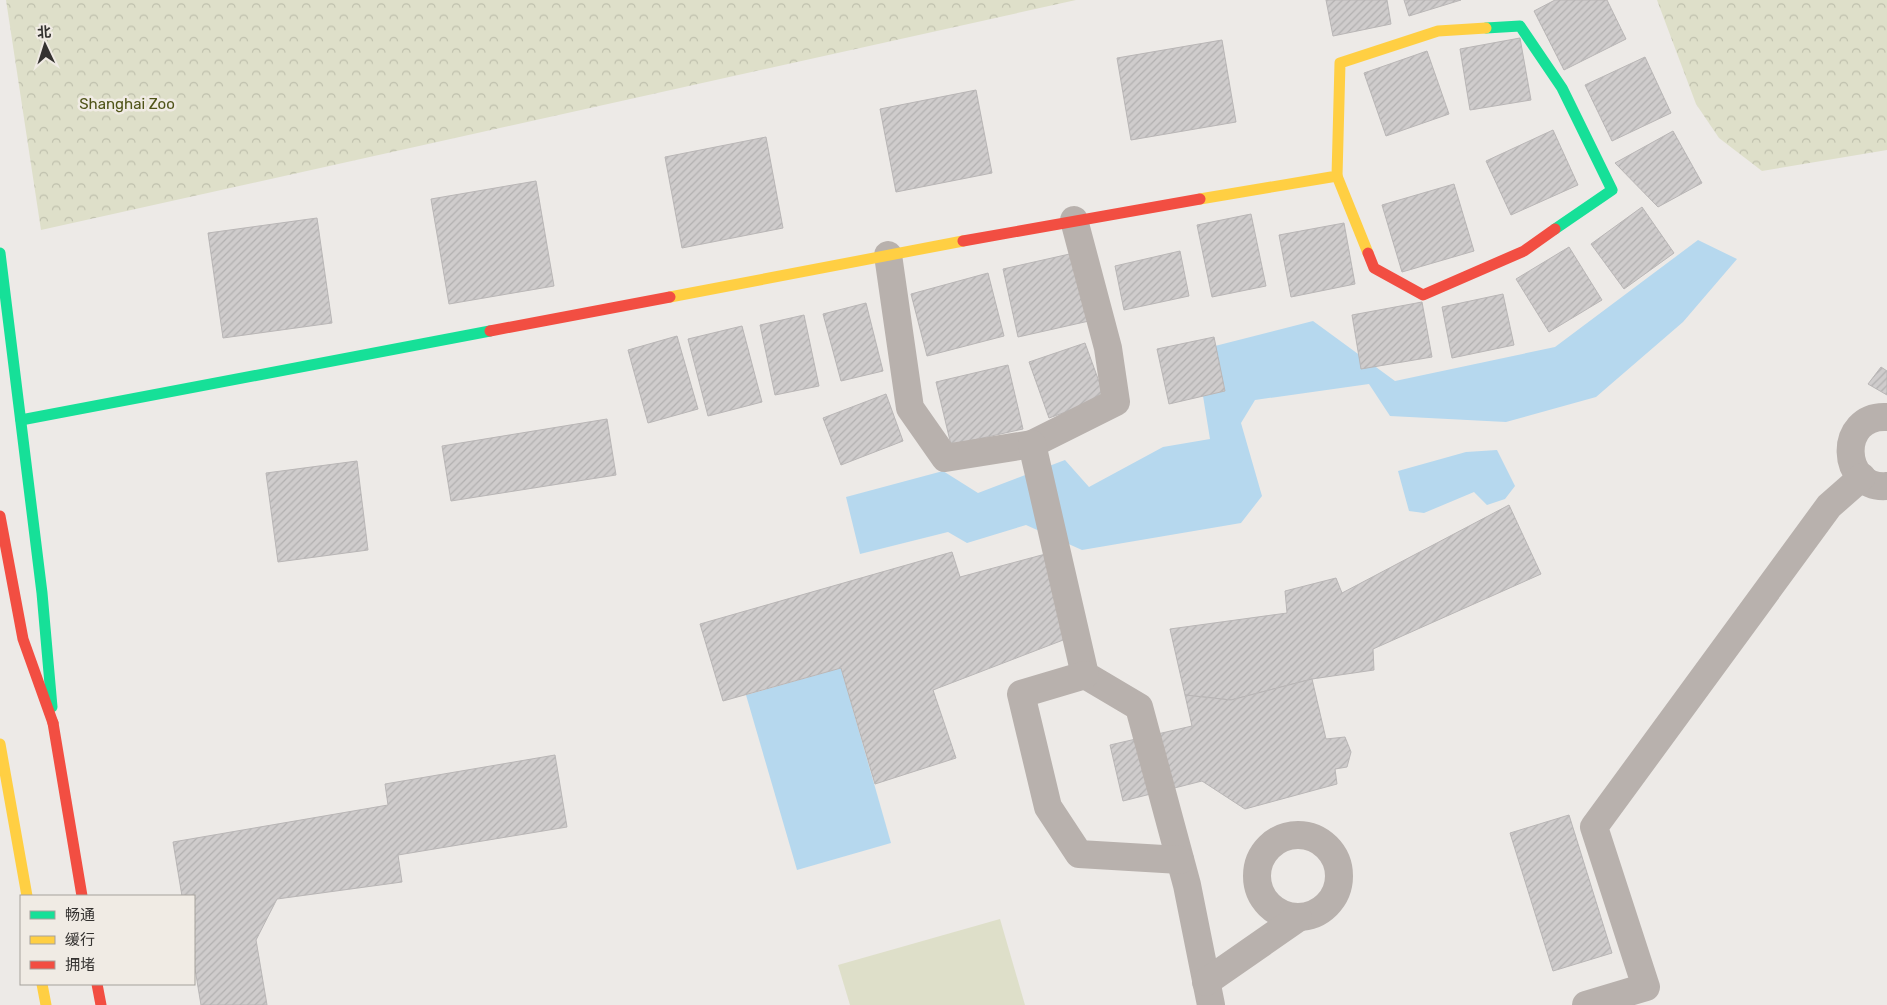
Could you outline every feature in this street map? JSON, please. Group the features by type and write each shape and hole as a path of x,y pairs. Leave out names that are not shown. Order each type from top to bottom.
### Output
{"main road":[{"path":"1520,26 1562,88 1612,190 1524,251 1423,295 1374,268 1337,176 1340,63 1438,31 1520,26"},
{"path":"20,420 1074,220 1337,176"},
{"path":"0,253 42,593 54,723 82,895"},
{"path":"0,516 22,639 54,723"},
{"path":"0,744 27,895"},
{"path":"42,985 46,1005"},
{"path":"97,985 100,1005"}],"street":[{"path":"888,255 910,408 945,458 1032,444 1116,402 1108,348 1074,220"},
{"path":"1586,1005 1646,986 1594,827 1829,506 1874,482 1855,469 1850,458 1850,446 1860,426 1870,419 1887,417"},
{"path":"1032,444 1085,675"},
{"path":"1180,860 1079,854 1048,806 1021,694 1085,675 1139,706 1187,885 1208,994 1298,918"}],"green space":[{"name":"Shanghai Zoo","path":"6,0 1076,0 41,230"},
{"path":"1657,0 1887,0 1887,150 1762,171 1719,138 1696,104"},
{"path":"1000,919 1025,1005 850,1005 838,965"}],"water":[{"path":"1698,240 1737,259 1683,322 1596,397 1506,422 1390,416 1369,384 1255,400 1241,423 1262,496 1241,523 1082,550 1026,525 967,543 948,532 860,554 846,497 943,471 978,493 1065,460 1089,487 1163,447 1210,439 1203,396 1225,391 1215,346 1313,321 1395,381 1555,347"},
{"path":"1497,450 1515,486 1505,499 1487,505 1474,492 1424,513 1409,511 1398,471 1466,452"},
{"path":"841,668 891,843 797,870 746,695"}],"building":[{"path":"1326,0 1387,0 1391,24 1333,36"},
{"path":"1404,0 1461,0 1409,16"},
{"path":"1555,0 1607,0 1626,39 1564,70 1534,11"},
{"path":"1520,38 1531,100 1470,110 1460,49"},
{"path":"1222,40 1236,122 1131,140 1117,58"},
{"path":"1427,51 1449,114 1386,136 1364,73"},
{"path":"1645,57 1671,113 1612,141 1585,85"},
{"path":"976,90 992,173 896,192 880,109"},
{"path":"1553,130 1578,185 1511,215 1486,161"},
{"path":"1673,131 1702,183 1658,207 1615,163"},
{"path":"766,137 783,228 682,248 665,157"},
{"path":"536,181 554,286 449,304 431,199"},
{"path":"1454,184 1474,251 1402,272 1382,205"},
{"path":"1642,207 1674,253 1624,289 1591,244"},
{"path":"1251,214 1266,286 1212,297 1197,225"},
{"path":"317,218 332,323 223,338 208,233"},
{"path":"1344,223 1355,284 1291,297 1279,235"},
{"path":"1569,247 1602,300 1549,332 1516,279"},
{"path":"1180,251 1189,296 1124,310 1115,266"},
{"path":"1074,253 1089,321 1018,337 1003,269"},
{"path":"988,273 1004,336 927,356 911,294"},
{"path":"1503,294 1514,345 1452,358 1442,307"},
{"path":"1422,302 1432,357 1361,369 1352,315"},
{"path":"866,303 883,371 841,381 823,314"},
{"path":"804,315 819,386 775,395 760,325"},
{"path":"742,326 762,402 708,416 688,339"},
{"path":"677,336 698,409 648,423 628,350"},
{"path":"1214,337 1225,391 1169,404 1157,349"},
{"path":"1085,343 1105,398 1049,418 1029,362"},
{"path":"1008,365 1023,429 951,445 936,382"},
{"path":"1881,367 1887,371 1887,395 1868,384"},
{"path":"886,394 903,441 841,465 823,418"},
{"path":"607,419 616,475 451,501 442,446"},
{"path":"357,461 368,550 278,562 266,473"},
{"path":"1509,505 1541,574 1373,649 1374,670 1312,679 1231,700 1185,695 1170,629 1287,613 1285,591 1336,578 1342,593"},
{"path":"952,552 960,577 1053,552 1071,637 933,690 956,758 875,784 841,668 723,701 700,624"},
{"path":"1312,679 1326,739 1345,737 1351,752 1347,767 1335,769 1337,784 1245,809 1202,781 1123,801 1110,745 1192,726 1185,695 1231,700"},
{"path":"555,755 567,827 398,855 402,882 277,899 256,940 267,1005 201,1005 195,969 195,895 182,895 173,842 388,805 385,784"},
{"path":"1569,815 1612,953 1553,971 1510,833"}],"traffic: fast":[{"path":"1486,28 1520,26 1562,88 1612,190 1555,229"},
{"path":"0,253 42,593 52,707"},
{"path":"21,420 490,331"}],"traffic: slow":[{"path":"1200,199 1337,176 1340,63 1438,31 1486,28"},
{"path":"1337,176 1368,253"},
{"path":"670,297 963,241"},
{"path":"0,744 27,895"},
{"path":"42,985 46,1005"}],"traffic: jam":[{"path":"963,241 1200,199"},
{"path":"1368,253 1374,268 1423,295 1524,251 1555,229"},
{"path":"490,331 670,297"},
{"path":"0,516 23,639 53,723"},
{"path":"53,723 82,895"},
{"path":"97,985 101,1005"}]}
